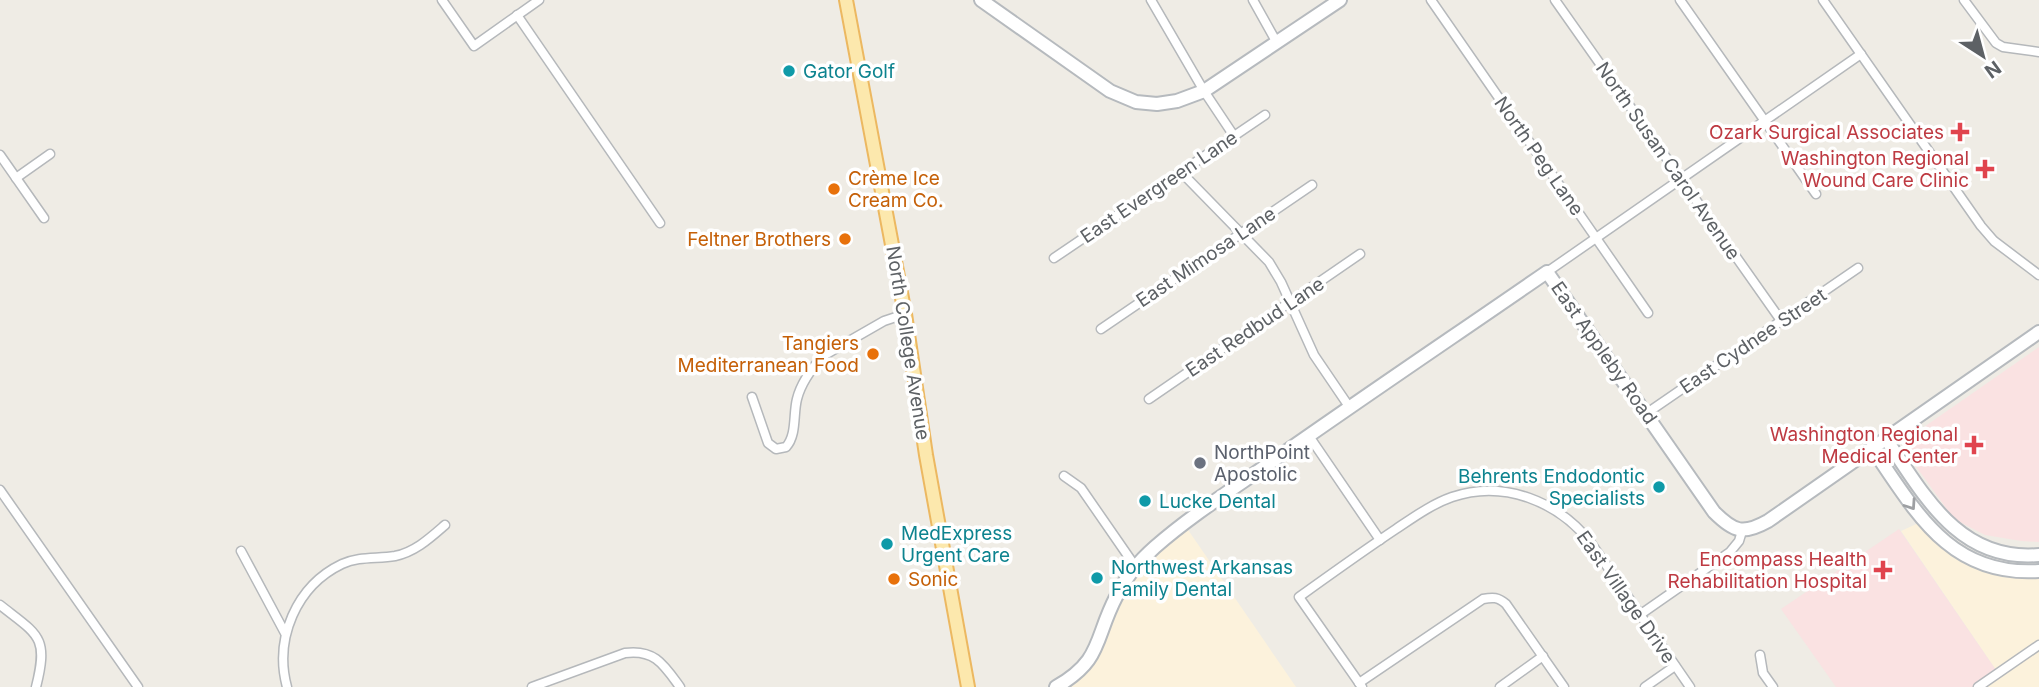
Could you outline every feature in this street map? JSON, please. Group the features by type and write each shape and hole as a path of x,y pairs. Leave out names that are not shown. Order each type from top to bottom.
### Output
{"main road":[{"name":"North College Avenue","path":"846,0 905,314 926,455 968,687"}],"street":[{"path":"442,0 474,46 539,0"},
{"path":"981,0 1101,85 1127,99 1147,104 1168,103 1204,91 1340,0"},
{"path":"1151,0 1204,91 1234,136"},
{"path":"1253,0 1277,43"},
{"name":"North Peg Lane","path":"1431,0 1648,313"},
{"name":"North Susan Carol Avenue","path":"1555,0 1782,322"},
{"path":"1680,0 1816,194"},
{"path":"1823,0 1981,226 1994,241 2039,275"},
{"path":"1964,0 1996,43 2003,47 2039,52"},
{"path":"517,15 660,223"},
{"path":"1547,272 1861,54"},
{"name":"East Evergreen Lane","path":"1054,258 1265,115"},
{"path":"16,178 50,153"},
{"path":"0,155 44,218"},
{"path":"1181,172 1261,252 1275,270 1314,355 1350,408"},
{"name":"East Mimosa Lane","path":"1101,329 1312,185"},
{"name":"East Redbud Lane","path":"1149,399 1360,254"},
{"name":"East Cydnee Street","path":"1647,413 1858,268"},
{"name":"East Appleby Road","path":"1056,687 1081,670 1092,656 1116,597 1135,566 1182,526 1547,272 1714,512 1742,531"},
{"path":"752,397 768,443 776,449 786,447 792,437 796,399 823,356 884,321 905,314"},
{"path":"1641,614 1730,552 1739,541 1742,531 1751,530 1768,521 2039,332"},
{"path":"1309,436 1380,540"},
{"path":"1886,439 1932,506 1960,534 1997,550 2039,555"},
{"path":"1872,448 1918,516 1951,547 1994,567 2014,571 2039,571"},
{"path":"1064,476 1081,488 1135,566"},
{"path":"0,490 137,687"},
{"name":"East Village Drive","path":"1361,685 1299,597 1427,509 1452,497 1490,491 1522,495 1552,508 1575,525 1591,543 1690,687"},
{"path":"287,687 283,660 285,633 298,604 317,581 344,563 361,558 395,556 409,551 422,545 446,525"},
{"path":"241,551 285,633"},
{"path":"1361,685 1483,599 1493,597 1506,604 1564,687"},
{"path":"0,605 30,629 38,639 42,660 36,687"},
{"path":"1978,687 2039,645"},
{"path":"532,687 625,653 642,652 657,658 680,687"},
{"path":"1760,655 1763,673 1773,687"},
{"path":"1500,687 1543,656"},
{"path":"1645,687 1675,666"}],"shaded area":[{"name":"Washington Regional Medical Center","path":"2039,347 2039,542 1985,535 1954,519 1907,454 1911,436"},
{"path":"1923,521 1972,559 2039,571 2039,687 1978,687 1998,673 1901,531"},
{"path":"1184,524 1296,687 1056,687 1081,670 1135,566"},
{"name":"Encompass Health Rehabilitation Hospital","path":"1899,529 1998,673 1978,687 1836,687 1781,609"}],"place":[{"name":"Gator Golf","path":"789,71"},
{"name":"Ozark Surgical Associates","path":"1960,132"},
{"name":"Washington Regional Wound Care Clinic","path":"1985,169"},
{"name":"Crème Ice Cream Co.","path":"834,189"},
{"name":"Feltner Brothers","path":"845,239"},
{"name":"Tangiers Mediterranean Food","path":"873,354"},
{"name":"Washington Regional Medical Center","path":"1974,445"},
{"name":"NorthPoint Apostolic","path":"1200,463"},
{"name":"Behrents Endodontic Specialists","path":"1659,487"},
{"name":"Lucke Dental","path":"1145,501"},
{"name":"MedExpress Urgent Care","path":"887,544"},
{"name":"Encompass Health Rehabilitation Hospital","path":"1883,570"},
{"name":"Northwest Arkansas Family Dental","path":"1097,578"},
{"name":"Sonic","path":"894,579"}]}
